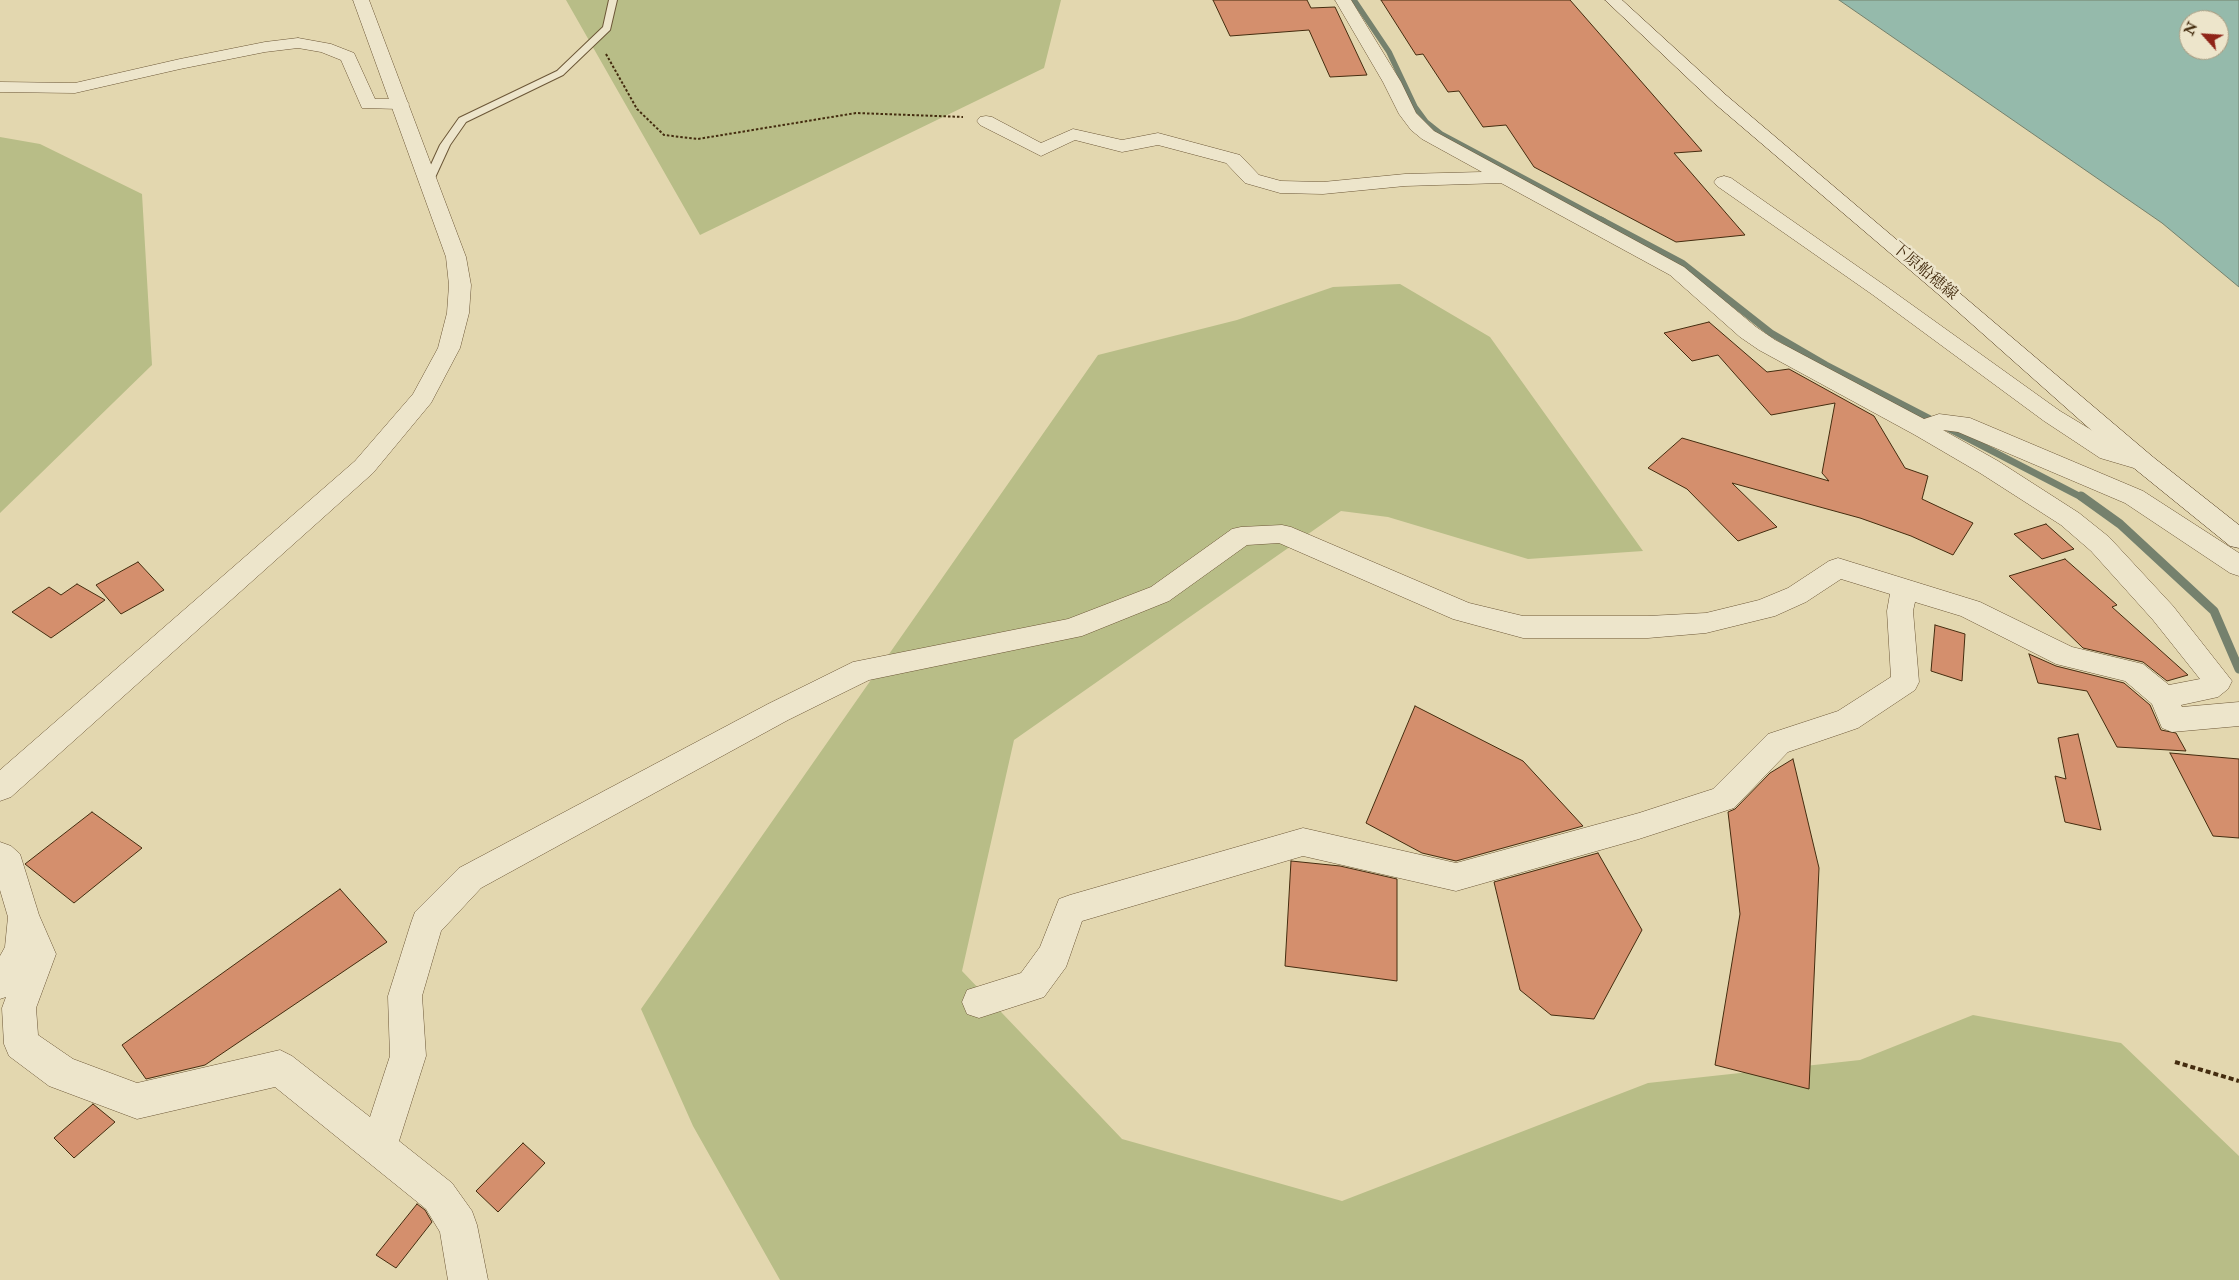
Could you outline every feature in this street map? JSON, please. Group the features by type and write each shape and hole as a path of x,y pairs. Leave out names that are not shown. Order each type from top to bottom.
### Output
{"street":[{"path":"0,788 364,467 423,398 449,348 458,313 460,285 456,257 361,0"},
{"path":"1343,0 1417,126 1428,135 1677,271 1748,332 1767,345 1931,426 2070,520 2100,544 2211,670 2218,681 2227,713"},
{"name":"下原船穂線","path":"1613,0 1720,99 1945,290 2144,463 2239,539"},
{"path":"0,87 75,88 180,64 265,47 298,43 325,48 348,57 368,104 400,104"},
{"path":"986,120 1041,150 1073,134 1122,146 1158,139 1233,159 1252,178 1280,186 1323,188 1406,180 1502,176"},
{"path":"1724,182 1880,291 2052,416 2109,452 2144,463"},
{"path":"1931,426 1962,424 2134,497 2239,566"},
{"path":"379,1147 408,1056 405,996 427,923 470,878 778,712 863,670 1072,629 1160,594 1240,536 1282,534 1463,612 1523,627 1648,627 1706,622 1765,609 1797,595 1838,568 1970,609 2066,656 2133,672 2164,697 2227,713"},
{"path":"979,1002 1032,986 1054,956 1070,910 1303,842 1456,877 1639,826 1723,798 1778,743 1848,720 1905,682 1900,611 1904,588"},
{"path":"2164,697 2172,720 2227,713"},
{"path":"0,856 9,864 23,915 39,954 19,1008 21,1044 62,1073 137,1101 280,1068 439,1196 458,1225 468,1280"},
{"path":"0,983 7,976 21,950 23,915"}],"lane":[{"path":"428,182 445,144 462,120 560,73 607,28 613,0"}],"path":[{"path":"593,42 603,47 637,109 664,135 698,139 856,113 960,116 986,120"},
{"path":"2175,1062 2239,1081"}],"green space":[{"path":"566,0 1061,0 1044,68 700,235"},
{"path":"0,137 40,144 142,194 152,365 0,513"},
{"path":"1400,284 1490,337 1643,551 1528,559 1388,517 1341,511 1014,740 962,971 1122,1139 1342,1201 1648,1083 1860,1060 1973,1015 2121,1043 2239,1156 2239,1280 780,1280 693,1126 641,1009 1098,355 1237,320 1333,287"}],"shaded area":[{"path":"1839,0 2239,0 2239,287 2162,223"}],"building":[{"path":"1213,0 1307,0 1311,8 1335,7 1367,75 1330,77 1309,30 1230,36"},
{"path":"1381,0 1570,0 1702,151 1674,153 1745,235 1676,242 1534,167 1506,125 1483,127 1459,91 1448,92 1423,54 1416,55"},
{"path":"1709,322 1767,372 1789,369 1874,416 1905,468 1928,476 1922,499 1973,523 1953,555 1911,536 1860,518 1732,483 1777,527 1738,541 1687,489 1648,468 1682,438 1829,481 1822,473 1835,403 1771,415 1718,355 1692,361 1664,333"},
{"path":"2046,524 2074,549 2042,559 2014,534"},
{"path":"2065,559 2117,605 2112,607 2188,675 2167,681 2143,662 2083,648 2009,576"},
{"path":"138,562 164,590 121,614 96,585"},
{"path":"77,584 105,600 51,638 12,612 49,587 61,595"},
{"path":"1935,625 1965,634 1962,681 1931,671"},
{"path":"2029,654 2056,666 2124,683 2150,705 2161,730 2176,733 2186,751 2117,747 2087,691 2038,683"},
{"path":"1415,706 1523,761 1583,826 1456,861 1422,853 1366,823"},
{"path":"2078,734 2101,830 2065,822 2055,776 2066,779 2058,738"},
{"path":"2170,753 2239,759 2239,838 2213,836"},
{"path":"1793,759 1819,868 1809,1089 1715,1065 1740,914 1728,812 1735,809 1770,773"},
{"path":"92,812 142,848 74,903 25,864"},
{"path":"1598,853 1642,930 1594,1019 1551,1015 1520,990 1494,882"},
{"path":"1291,861 1340,866 1397,879 1397,981 1285,966"},
{"path":"340,889 387,942 205,1065 146,1079 122,1045"},
{"path":"93,1104 115,1122 74,1158 54,1138"},
{"path":"523,1143 545,1163 498,1212 476,1191"},
{"path":"417,1204 425,1210 432,1222 396,1268 376,1255"}],"waterway":[{"path":"1354,0 1389,52 1415,107 1426,122 1441,134 1604,221"},
{"path":"1601,220 1682,263 1771,333 1826,365 2083,498"},
{"path":"2081,496 2120,524 2214,611 2239,669"}]}
